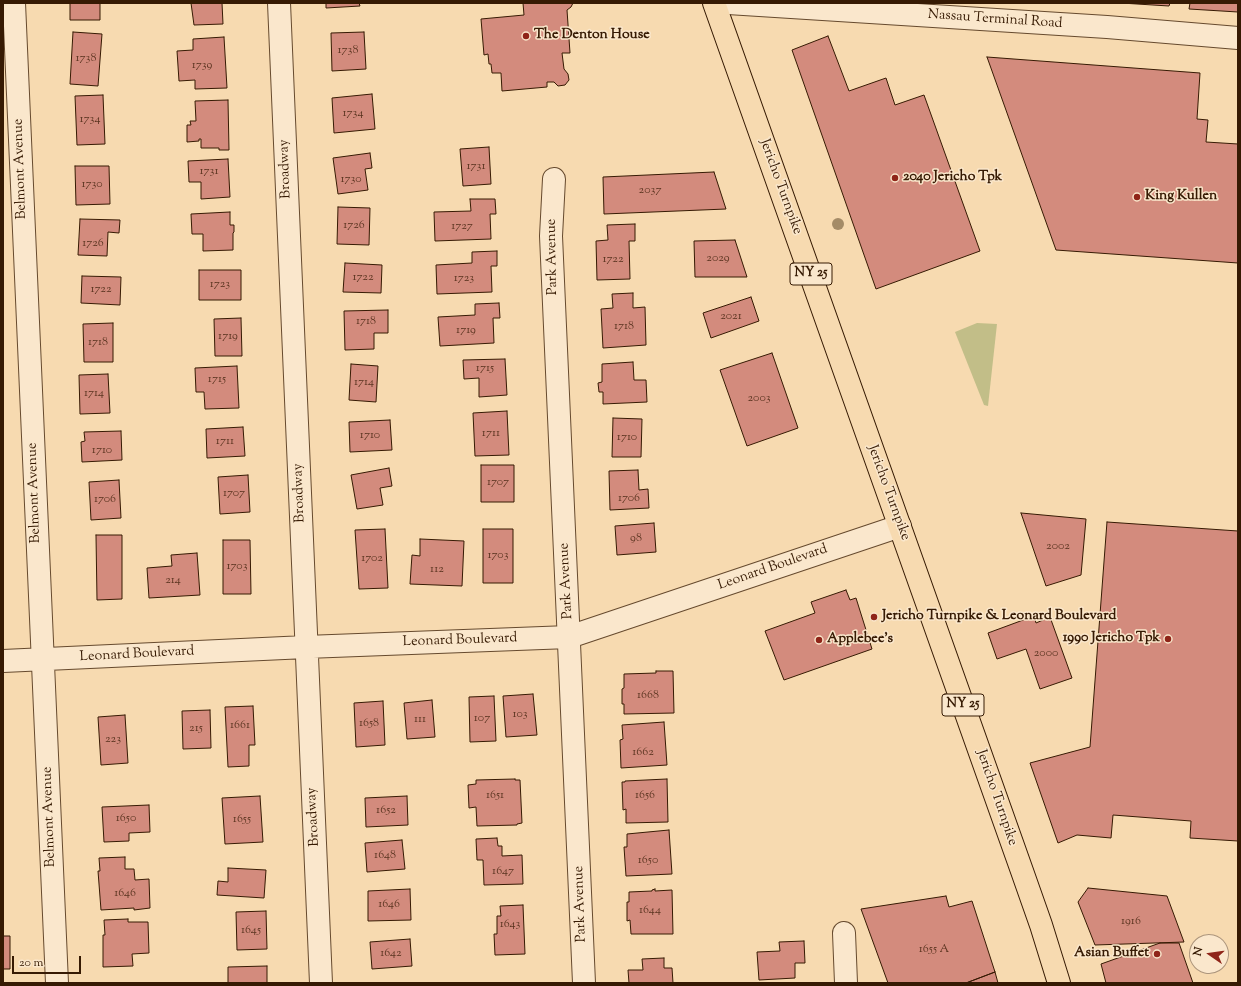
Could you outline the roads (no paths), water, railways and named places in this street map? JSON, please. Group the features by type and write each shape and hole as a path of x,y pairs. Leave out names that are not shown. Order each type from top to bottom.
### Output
{"main road":[{"name":"Jericho Turnpike","path":"714,3 1039,919 1059,983"}],"street":[{"name":"Belmont Avenue","path":"14,3 57,983"},
{"name":"Broadway","path":"278,3 321,983"},
{"name":"Nassau Terminal Road","path":"728,3 1107,27 1238,38"},
{"name":"Park Avenue","path":"554,178 551,236 584,983"},
{"name":"Leonard Boulevard","path":"3,661 569,637 900,526"},
{"path":"844,933 846,983"}],"place":[{"name":"The Denton House","path":"526,36"},
{"name":"2040 Jericho Tpk","path":"895,178"},
{"name":"King Kullen","path":"1137,197"},
{"name":"Jericho Turnpike & Leonard Boulevard","path":"874,617"},
{"name":"1990 Jericho Tpk","path":"1168,639"},
{"name":"Applebee's","path":"819,640"},
{"name":"Asian Buffet","path":"1157,954"}]}
